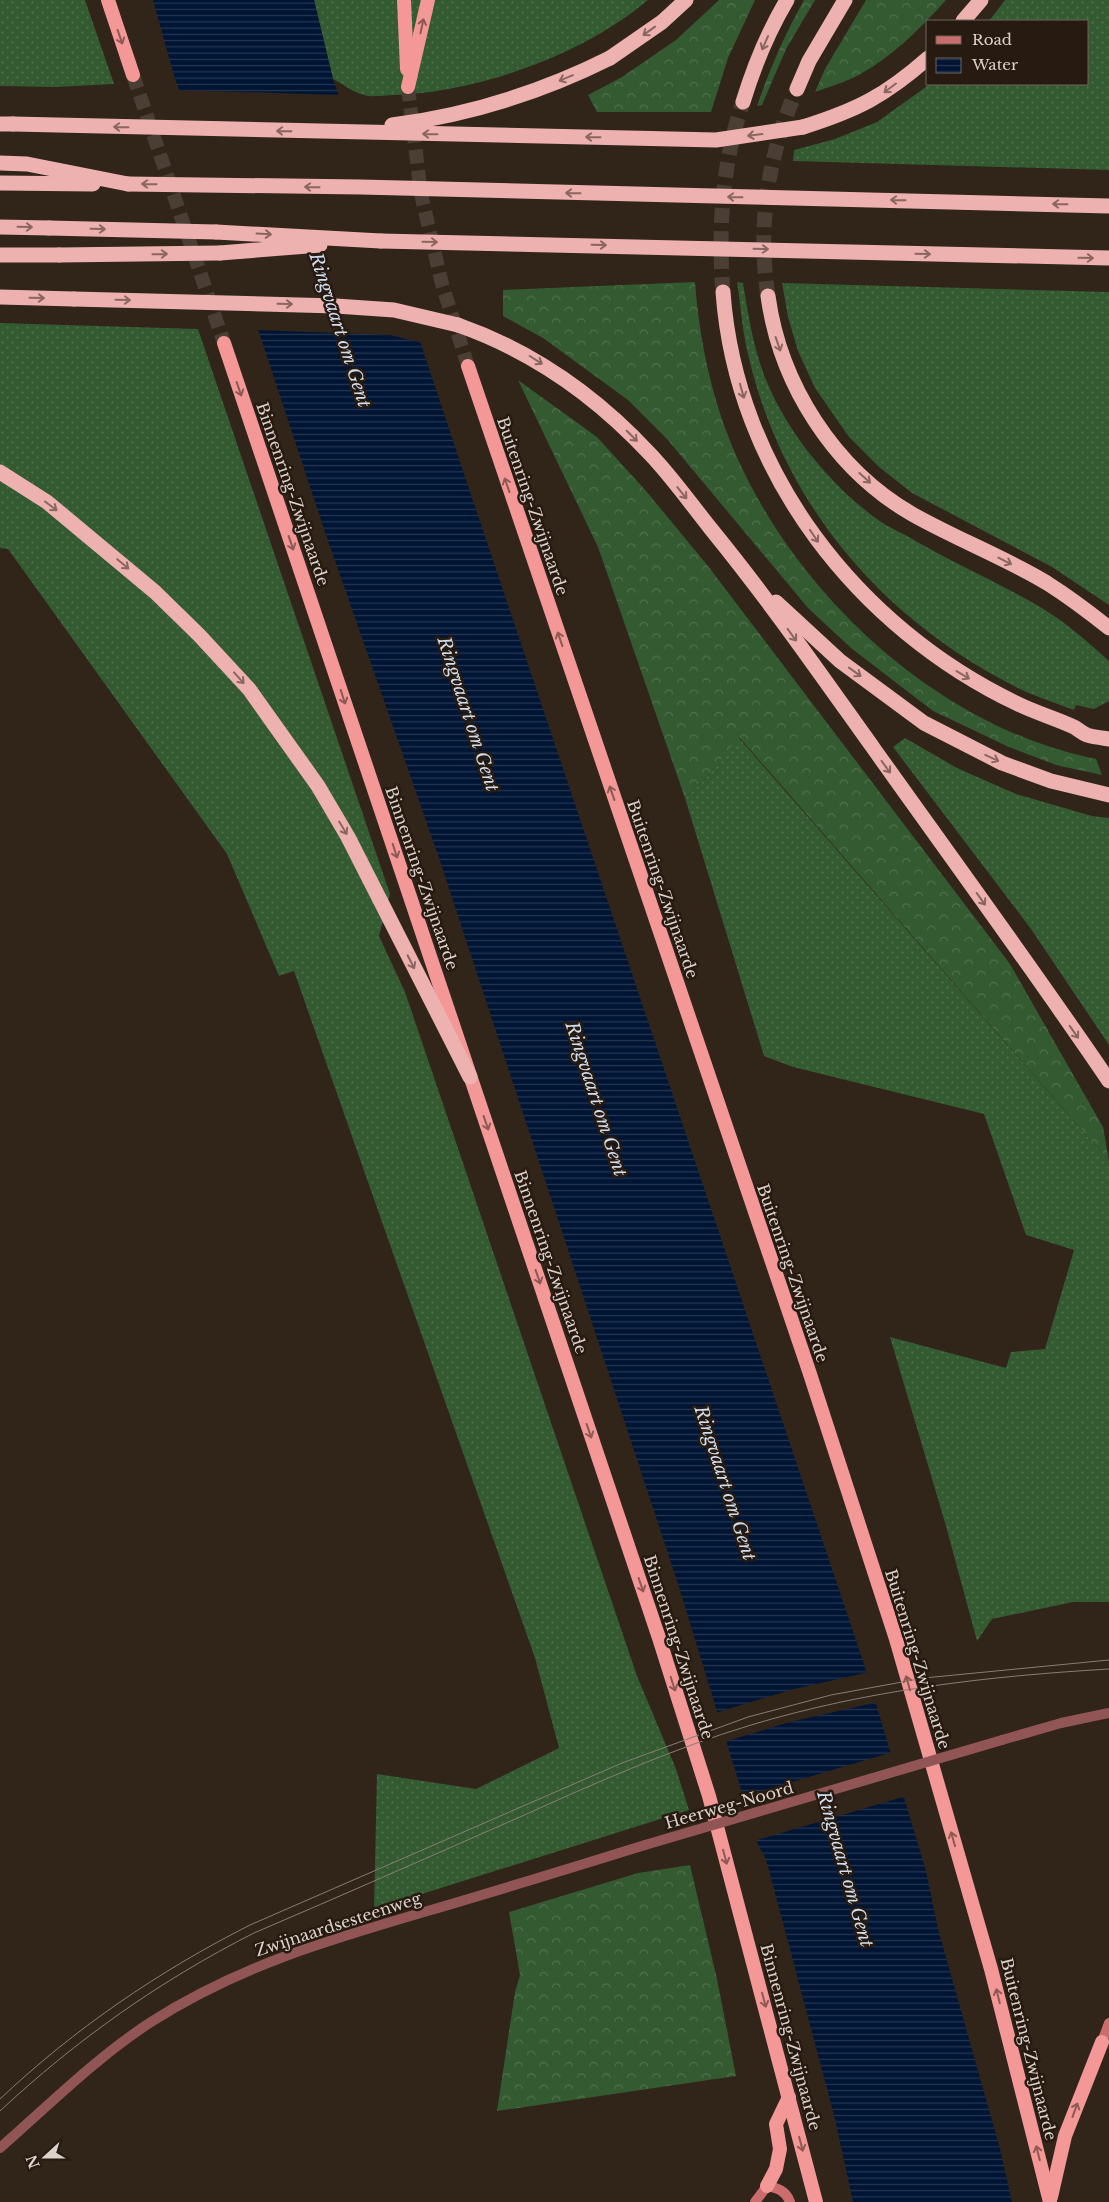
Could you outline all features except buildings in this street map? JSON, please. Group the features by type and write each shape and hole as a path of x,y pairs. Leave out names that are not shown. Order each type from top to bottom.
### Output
{"highway":[{"path":"108,0 133,75"},
{"path":"404,0 408,87 428,0"},
{"path":"332,132 438,119 513,100 610,58 662,22 686,0"},
{"path":"743,102 754,68 774,22 787,0"},
{"path":"797,89 809,61 845,0"},
{"path":"964,20 980,0"},
{"path":"7,124 716,140 803,127 845,113 880,96 926,60"},
{"path":"0,163 27,164 128,184"},
{"path":"0,183 361,187 1109,206"},
{"path":"0,226 216,232 381,241 1109,258"},
{"path":"0,255 220,253 381,241"},
{"path":"723,292 734,362 748,410 767,456 790,500 824,550 849,580 884,616 958,672 996,694 1034,712 1075,727 1086,735 1109,739"},
{"path":"768,296 772,325 788,373 808,410 849,463 878,489 911,513 1046,582 1109,628"},
{"path":"0,298 394,310 458,325 493,337 532,357 572,384 613,417 651,455 753,581 1109,1081"},
{"name":"Binnenring-Zwijnaarde","path":"224,342 659,1638 709,1796 816,2202"},
{"name":"Buitenring-Zwijnaarde","path":"468,366 809,1371 896,1639 991,1969 1050,2201"},
{"path":"0,472 14,480 86,533 155,592 199,635 249,689 318,786 348,837 470,1077"},
{"path":"753,581 840,661 924,723 969,747 1018,769 1051,781 1109,795"},
{"path":"1050,2201 1065,2136 1102,2042"},
{"path":"767,2186 776,2170 780,2149 776,2124 789,2097"}],"main road":[{"path":"1102,2042 1109,2023"},
{"path":"754,2202 767,2186 776,2187 783,2192 790,2202"}],"street":[{"name":"Heerweg-Noord","path":"645,1845 1061,1723 1109,1713"},
{"name":"Zwijnaardsesteenweg","path":"0,2148 106,2056 150,2023 189,1999 237,1975 304,1948 645,1845"}],"green space":[{"path":"0,0 85,0 114,84 55,87 0,86"},
{"path":"314,0 648,0 622,20 593,38 528,67 460,87 427,92 368,96 356,92 333,79"},
{"path":"719,0 755,0 728,58 711,112 597,112 588,95 622,77 676,40"},
{"path":"804,0 815,0 786,49 762,105 757,106 778,52"},
{"path":"866,0 946,0 915,33 881,61 855,77 815,92 825,69"},
{"path":"1005,0 1109,0 1109,170 793,161 794,150 835,139 877,122 929,85 1089,85 1089,20 990,20"},
{"path":"695,282 697,306 710,377 716,401 732,446 770,519 804,567 843,612 887,654 935,690 986,720 1040,744 1096,759 1102,775 1056,765 1009,747 933,711 851,648 808,608 667,439 628,400 543,338 503,316 503,290"},
{"path":"737,282 743,283 757,352 773,396 796,435 824,471 840,488 874,517 939,554 1037,605 1074,631 1109,661 1109,701 1094,709 1076,705 1074,710 1018,688 969,660 923,628 882,592 845,551 813,507 785,459 764,408 746,345"},
{"path":"782,283 1109,292 1109,605 1052,567 912,493 879,467 849,437 815,388 798,351 788,317"},
{"path":"0,323 198,329 390,894 379,936 405,992 637,1676 676,1769 689,1810 374,1909 377,1774 476,1789 559,1748 535,1658 294,971 279,976 227,854 8,549 0,548"},
{"path":"518,380 597,437 646,491 708,566 1010,964 1103,1127 1109,1161 739,737 704,780 685,798 598,547"},
{"path":"738,737 1109,1161 1109,1602 1073,1602 992,1619 977,1641 946,1526 890,1337 1006,1368 1011,1352 1045,1349 1074,1250 1026,1235 984,1114 793,1067 764,1056 685,798 704,780"},
{"path":"905,738 957,768 1016,794 1092,816 1109,818 1109,1045 1031,929 893,747"},
{"path":"690,1865 717,1979 736,2076 497,2111 515,1992 520,1975 509,1912 638,1873"}],"water":[{"name":"Ringvaart om Gent","path":"153,0 314,0 333,79 864,1664 926,1871 938,1929 1000,2149 1012,2202 853,2202 835,2119 766,1859 758,1845 679,1587 439,858 325,532 173,72"}],"pier":[{"path":"177,90 341,95 423,343 390,335 256,330"},
{"path":"869,1672 878,1702 790,1722 724,1742 715,1713 794,1689"},
{"path":"893,1752 906,1796 754,1841 741,1797"}],"tunnel":[{"path":"133,75 224,343"},
{"path":"408,87 421,194 442,284 468,366"},
{"path":"768,296 764,243 768,191 779,139 797,89"},
{"path":"723,292 721,244 723,196 730,149 743,102"}],"tram line":[{"path":"0,2099 28,2073 88,2025 150,1982 216,1943 250,1925 622,1763 748,1717 831,1695 924,1678 1109,1660"},
{"path":"0,2111 89,2036 153,1991 220,1951 254,1933 634,1767 721,1734 839,1702 929,1686 1109,1669"}]}
